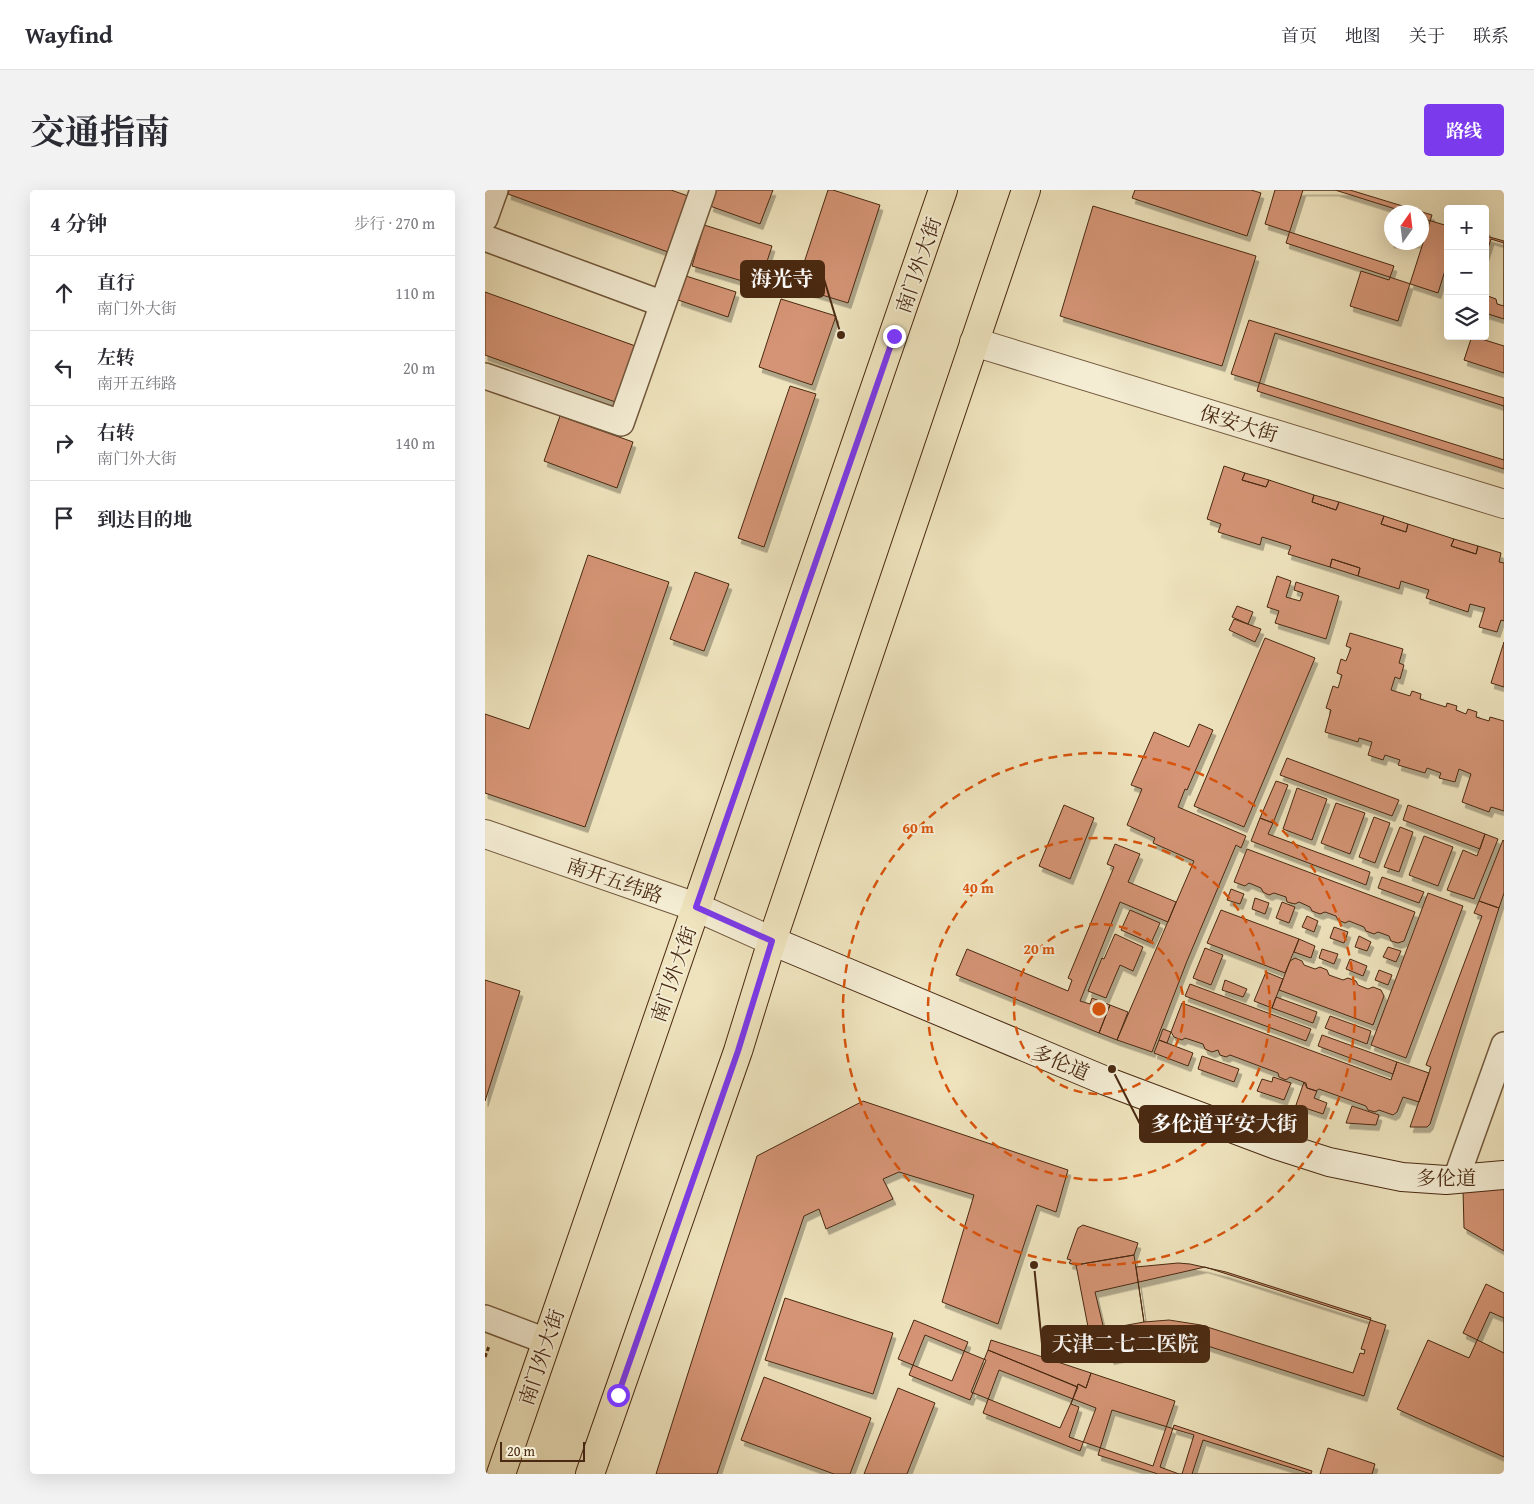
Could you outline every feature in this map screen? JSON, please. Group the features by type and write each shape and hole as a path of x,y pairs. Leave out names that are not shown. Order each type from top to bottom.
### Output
{"main road":[{"name":"南门外大街","path":"501,1474 943,190"},
{"path":"590,1474 738,1051 772,941 1026,190"}],"street":[{"path":"485,218 495,190"},
{"path":"485,376 621,424 703,190"},
{"path":"485,238 663,304"},
{"name":"保安大街","path":"974,342 1504,504"},
{"name":"南开五纬路","path":"485,834 696,907 772,941"},
{"name":"多伦道","path":"772,941 1106,1081 1276,1145 1329,1162 1402,1177 1446,1180 1504,1176"},
{"path":"1456,1179 1504,1045"},
{"path":"485,1318 546,1341"}],"building":[{"path":"509,190 671,190 688,196 668,252 508,194"},
{"path":"716,190 773,190 760,224 710,206"},
{"path":"828,190 880,205 848,303 796,287"},
{"path":"1135,190 1251,190 1261,193 1247,236 1132,198"},
{"path":"1275,190 1350,190 1399,205 1384,205 1384,250 1421,250 1398,321 1350,306 1361,271 1389,280 1394,266 1265,224"},
{"path":"1303,190 1335,190 1384,205 1384,250 1429,250 1429,220 1444,225 1444,274 1438,293 1286,243"},
{"path":"1093,206 1256,256 1222,366 1060,316"},
{"path":"704,225 772,246 759,286 692,266"},
{"path":"1489,237 1504,241 1504,306 1497,304 1496,299 1489,296"},
{"path":"1491,239 1504,243 1504,319 1489,314 1489,245"},
{"path":"686,276 736,292 728,317 678,300"},
{"path":"485,292 641,348 621,404 485,355"},
{"path":"781,299 836,316 812,385 759,367"},
{"path":"1249,320 1504,398 1504,460 1231,374"},
{"path":"1275,333 1504,406 1504,469 1257,391"},
{"path":"1471,340 1485,340 1504,346 1504,373 1464,360"},
{"path":"790,386 816,394 764,547 738,538"},
{"path":"560,416 633,442 617,488 544,461"},
{"path":"1224,466 1245,473 1242,480 1266,487 1269,480 1314,495 1312,502 1336,510 1339,502 1384,516 1381,524 1406,532 1408,524 1454,539 1451,546 1476,554 1478,546 1501,553 1499,562 1504,563 1504,621 1501,620 1497,632 1479,627 1485,608 1470,604 1468,612 1426,598 1429,590 1401,581 1399,589 1358,576 1360,568 1332,559 1330,567 1288,554 1291,546 1262,537 1260,545 1218,532 1221,524 1207,519"},
{"path":"1245,473 1269,480 1266,487 1242,480"},
{"path":"1314,495 1339,502 1336,510 1312,502"},
{"path":"1384,516 1408,524 1406,532 1381,524"},
{"path":"1454,539 1478,546 1476,554 1451,546"},
{"path":"588,555 669,582 585,827 485,793 485,714 529,729"},
{"path":"1332,559 1360,568 1358,576 1330,567"},
{"path":"695,572 729,584 704,651 670,639"},
{"path":"1277,576 1291,581 1286,597 1300,601 1303,593 1294,590 1296,582 1339,596 1326,639 1275,623 1279,611 1267,607"},
{"path":"1237,606 1253,612 1248,624 1232,617"},
{"path":"1234,619 1261,629 1255,642 1229,630"},
{"path":"1350,633 1403,649 1399,663 1404,665 1400,679 1395,677 1391,690 1410,696 1412,691 1421,694 1420,699 1446,707 1447,703 1457,706 1456,710 1466,714 1468,709 1477,712 1476,717 1489,721 1490,717 1504,721 1504,811 1491,807 1489,812 1462,802 1471,774 1459,769 1455,782 1439,778 1441,773 1427,768 1425,773 1398,765 1400,760 1385,755 1383,760 1368,755 1372,742 1359,738 1358,742 1325,732 1331,710 1326,708 1333,686 1338,688 1342,675 1337,673 1341,659 1346,661 1351,648 1346,646"},
{"path":"1265,638 1315,658 1244,827 1194,806"},
{"path":"1504,642 1504,687 1491,683"},
{"path":"1199,724 1213,730 1178,807 1246,836 1241,848 1236,845 1187,961 1152,1052 1117,1040 1194,861 1153,843 1155,838 1127,825 1142,789 1131,785 1154,732 1189,747"},
{"path":"1287,758 1399,800 1392,816 1280,775"},
{"path":"1276,781 1288,785 1273,823 1260,818"},
{"path":"1297,788 1327,799 1312,840 1283,829"},
{"path":"1336,803 1365,813 1350,854 1321,843"},
{"path":"1064,805 1094,818 1070,879 1039,866"},
{"path":"1408,805 1485,834 1480,849 1403,820"},
{"path":"1374,817 1390,823 1375,863 1359,857"},
{"path":"1260,818 1273,823 1268,834 1370,872 1366,885 1251,841"},
{"path":"1400,827 1413,832 1399,872 1384,867"},
{"path":"1485,834 1498,839 1474,899 1447,890 1463,850 1477,856"},
{"path":"1424,836 1453,847 1438,886 1409,875"},
{"path":"1503,840 1504,893 1499,908 1479,901"},
{"path":"1115,844 1140,854 1128,882 1176,902 1168,922 1120,902 1080,1001 1090,1004 1092,998 1110,1005 1099,1033 956,975 967,949 1068,991 1072,980 1068,978 1114,867 1107,864"},
{"path":"1247,849 1415,912 1404,941 1398,943 1391,941 1389,936 1378,932 1374,934 1366,931 1364,927 1349,921 1345,923 1338,920 1336,916 1325,912 1320,914 1312,911 1310,907 1299,902 1295,904 1287,902 1286,897 1274,893 1269,895 1263,892 1261,888 1249,883 1245,886 1234,882"},
{"path":"1382,877 1424,892 1419,903 1378,888"},
{"path":"1231,889 1244,894 1240,904 1227,900"},
{"path":"1428,893 1463,906 1406,1058 1371,1045"},
{"path":"1255,898 1269,903 1265,914 1252,909"},
{"path":"1479,901 1499,908 1430,1124 1427,1127 1410,1127 1431,1067 1426,1065 1482,916 1474,913"},
{"path":"1282,902 1295,907 1289,923 1276,918"},
{"path":"1130,910 1160,923 1151,943 1121,930"},
{"path":"1221,910 1299,939 1285,973 1207,943"},
{"path":"1307,916 1318,921 1314,932 1302,927"},
{"path":"1334,927 1348,932 1344,943 1330,938"},
{"path":"1115,934 1143,947 1133,971 1120,965 1106,998 1088,991"},
{"path":"1359,936 1371,942 1367,951 1355,947"},
{"path":"1299,939 1315,946 1311,958 1294,952"},
{"path":"1388,947 1401,951 1396,962 1383,957"},
{"path":"1205,948 1223,955 1211,985 1193,978"},
{"path":"1322,949 1338,954 1334,964 1319,958"},
{"path":"1295,958 1302,961 1304,965 1315,969 1320,967 1327,970 1329,975 1343,980 1348,978 1368,989 1373,987 1381,990 1384,996 1373,1025 1279,990 1290,961"},
{"path":"1350,959 1367,966 1363,976 1346,969"},
{"path":"1379,970 1392,975 1388,985 1375,980"},
{"path":"1266,972 1283,979 1272,1008 1254,1001"},
{"path":"485,980 520,991 485,1101"},
{"path":"1225,980 1247,989 1243,997 1222,990"},
{"path":"1190,984 1311,1029 1306,1041 1185,996"},
{"path":"1276,997 1317,1012 1313,1023 1272,1008"},
{"path":"1182,1003 1391,1080 1397,1062 1429,1073 1419,1102 1403,1097 1397,1112 1393,1115 1379,1110 1375,1112 1368,1110 1366,1106 1319,1089 1316,1091 1307,1088 1306,1083 1290,1077 1286,1080 1279,1077 1278,1073 1230,1055 1226,1057 1220,1055 1218,1050 1212,1052 1205,1049 1203,1044 1185,1038 1182,1040 1174,1037 1171,1032"},
{"path":"1110,1005 1128,1012 1117,1040 1099,1033"},
{"path":"1330,1016 1371,1031 1367,1044 1325,1028"},
{"path":"1163,1029 1171,1032 1167,1043 1159,1040"},
{"path":"1322,1035 1397,1062 1393,1074 1318,1046"},
{"path":"1159,1040 1193,1053 1188,1066 1154,1053"},
{"path":"1202,1056 1239,1069 1234,1082 1198,1069"},
{"path":"1273,1077 1291,1083 1284,1100 1257,1091 1262,1079 1272,1082"},
{"path":"1304,1082 1307,1088 1317,1091 1314,1098 1327,1103 1323,1114 1296,1105"},
{"path":"863,1101 1068,1170 1056,1212 1037,1205 998,1324 942,1302 974,1195 899,1172 883,1179 893,1199 826,1229 819,1209 804,1216 717,1474 656,1474 757,1156"},
{"path":"1352,1106 1379,1115 1376,1125 1346,1123"},
{"path":"1504,1188 1504,1251 1464,1228 1463,1189"},
{"path":"1083,1225 1138,1243 1134,1255 1076,1265 1069,1263 1071,1260 1067,1259 1076,1233 1078,1228"},
{"path":"1134,1255 1144,1322 1089,1332 1076,1265"},
{"path":"1178,1263 1226,1272 1371,1318 1361,1349 1365,1350 1364,1354 1360,1353 1353,1373 1201,1325 1169,1320 1144,1322 1136,1267"},
{"path":"1205,1267 1386,1325 1364,1396 1192,1341 1111,1359 1095,1292"},
{"path":"1486,1284 1504,1293 1504,1353 1463,1333"},
{"path":"785,1298 893,1333 873,1394 765,1360"},
{"path":"1490,1312 1504,1318 1504,1457 1397,1409 1428,1340 1469,1358"},
{"path":"914,1320 968,1342 952,1381 898,1359"},
{"path":"925,1335 986,1360 970,1400 909,1375"},
{"path":"991,1340 1091,1373 1086,1388 1078,1384 1077,1387 988,1350"},
{"path":"988,1350 1078,1387 1060,1428 971,1392"},
{"path":"999,1370 1096,1408 1080,1451 983,1413"},
{"path":"1091,1373 1175,1401 1153,1466 1069,1437 1079,1407 1071,1404 1078,1384 1086,1388"},
{"path":"764,1377 871,1418 850,1474 834,1474 741,1440"},
{"path":"898,1388 935,1403 907,1474 864,1474"},
{"path":"1112,1410 1194,1435 1182,1474 1158,1474 1098,1455"},
{"path":"1174,1425 1312,1471 1311,1474 1179,1474 1160,1467"},
{"path":"1203,1440 1311,1474 1192,1474"},
{"path":"1328,1448 1375,1464 1372,1474 1320,1474"}],"place":[{"name":"海光寺","path":"841,335"},
{"name":"多伦道平安大街","path":"1112,1069"},
{"name":"天津二七二医院","path":"1034,1265"}],"route":[{"path":"618,1395 738,1051 772,941 696,907 894,336"}]}
